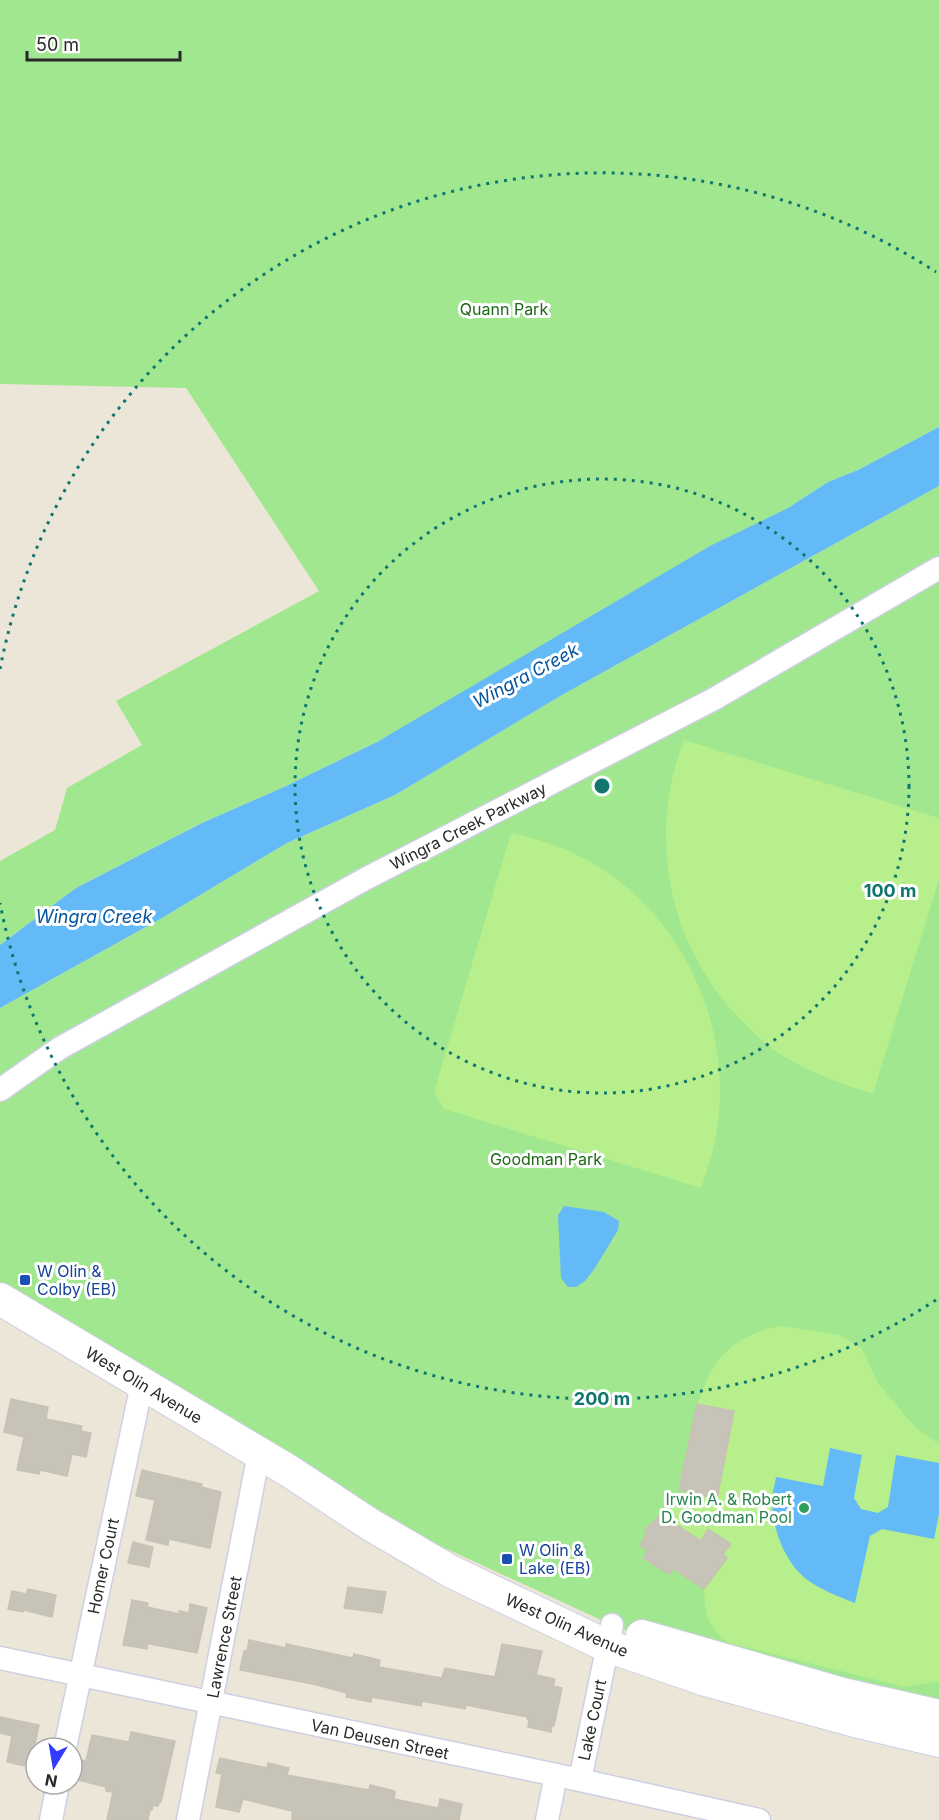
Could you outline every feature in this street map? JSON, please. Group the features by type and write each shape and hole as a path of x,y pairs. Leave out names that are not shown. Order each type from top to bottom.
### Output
{"street":[{"name":"Wingra Creek Parkway","path":"0,1090 60,1048 367,878 714,699 939,568"},
{"name":"West Olin Avenue","path":"0,1299 289,1471 493,1572 610,1635 706,1680 939,1741"},
{"name":"Homer Court","path":"67,1736 142,1384"},
{"name":"Lawrence Street","path":"188,1820 259,1453"},
{"name":"West Olin Avenue","path":"610,1635 661,1643 832,1691 939,1716"},
{"name":"Lake Court","path":"580,1780 610,1635"},
{"name":"Van Deusen Street","path":"0,1658 759,1820"},
{"name":"Lake Court","path":"547,1820 556,1775"},
{"path":"51,1820 56,1796"}],"green space":[{"name":"Quann Park","path":"0,0 939,0 939,427 858,470 828,482 788,508 377,742 202,823 76,888 0,945 0,861 55,830 67,788 142,745 116,701 319,591 186,388 0,384"},
{"name":"Goodman Park","path":"939,486 939,1716 661,1643 612,1625 421,1537 0,1299 0,1008 162,918 287,843 395,795 562,695"},
{"path":"684,740 939,818 939,879 873,1094 817,1074 773,1049 740,1019 720,996 690,946 679,919 672,891 667,861 666,832 669,794"},
{"path":"511,833 568,850 606,871 645,904 668,932 687,962 702,994 713,1029 719,1064 720,1099 716,1135 701,1188 444,1109 434,1092"},
{"name":"Irwin A. & Robert D. Goodman Pool","path":"781,1326 839,1335 862,1349 878,1383 915,1427 939,1444 939,1681 905,1687 729,1643 716,1631 709,1620 704,1589 727,1558 723,1554 730,1544 708,1529 701,1541 663,1516 676,1497 683,1498 690,1493 717,1499 734,1411 697,1404 712,1369 725,1353 751,1335"}],"water":[{"name":"Wingra Creek","path":"939,427 939,486 562,695 395,795 287,843 162,918 0,1008 0,945 76,888 202,823 377,742 710,546 788,508 828,482 858,470"},
{"path":"564,1206 604,1212 619,1221 618,1230 595,1268 585,1281 576,1287 568,1287 561,1278 558,1215"},
{"path":"830,1448 862,1455 854,1498 861,1509 878,1513 888,1507 896,1455 939,1463 939,1514 934,1539 882,1529 870,1536 855,1603 817,1586 798,1571 781,1545 773,1514 772,1497 776,1477 823,1486"}],"building":[{"path":"11,1399 48,1407 46,1419 82,1426 81,1431 91,1433 86,1457 72,1454 67,1476 40,1470 39,1474 17,1470 24,1437 4,1432"},
{"path":"697,1404 734,1411 717,1499 679,1490"},
{"path":"142,1470 202,1484 201,1487 221,1492 210,1548 169,1539 168,1545 146,1540 155,1500 136,1496"},
{"path":"660,1514 701,1541 708,1529 731,1544 723,1554 727,1558 704,1589 674,1569 669,1574 643,1558 648,1551 640,1545 646,1536 645,1531"},
{"path":"133,1542 153,1547 149,1567 128,1563"},
{"path":"348,1587 386,1592 382,1613 344,1608"},
{"path":"28,1589 56,1595 52,1617 24,1610 23,1612 8,1609 12,1591 26,1594"},
{"path":"132,1600 148,1603 147,1607 179,1614 179,1611 189,1613 190,1604 207,1608 197,1653 148,1643 147,1649 123,1645"},
{"path":"249,1640 286,1648 286,1644 353,1658 354,1654 380,1660 379,1667 442,1678 445,1668 495,1677 502,1644 542,1651 536,1675 555,1679 553,1686 562,1688 554,1726 552,1725 551,1732 528,1727 527,1717 466,1705 465,1709 422,1701 421,1706 372,1697 371,1702 346,1697 347,1693 313,1684 240,1670"},
{"path":"0,1717 39,1725 37,1736 24,1736 24,1766 7,1762 12,1736 0,1733"},
{"path":"131,1732 175,1741 161,1802 158,1806 153,1805 148,1820 107,1820 113,1792 106,1791 106,1787 84,1782 84,1760 86,1761 92,1735 129,1742"},
{"path":"220,1758 267,1768 268,1763 289,1768 287,1775 330,1783 369,1790 370,1785 395,1791 394,1799 438,1808 440,1799 462,1804 459,1820 292,1820 292,1811 243,1799 239,1812 216,1807 222,1774 216,1773"}],"place":[{"name":"W Olin & Colby (EB)","path":"25,1280"},
{"name":"Irwin A. & Robert D. Goodman Pool","path":"804,1508"},
{"name":"W Olin & Lake (EB)","path":"507,1559"}]}
